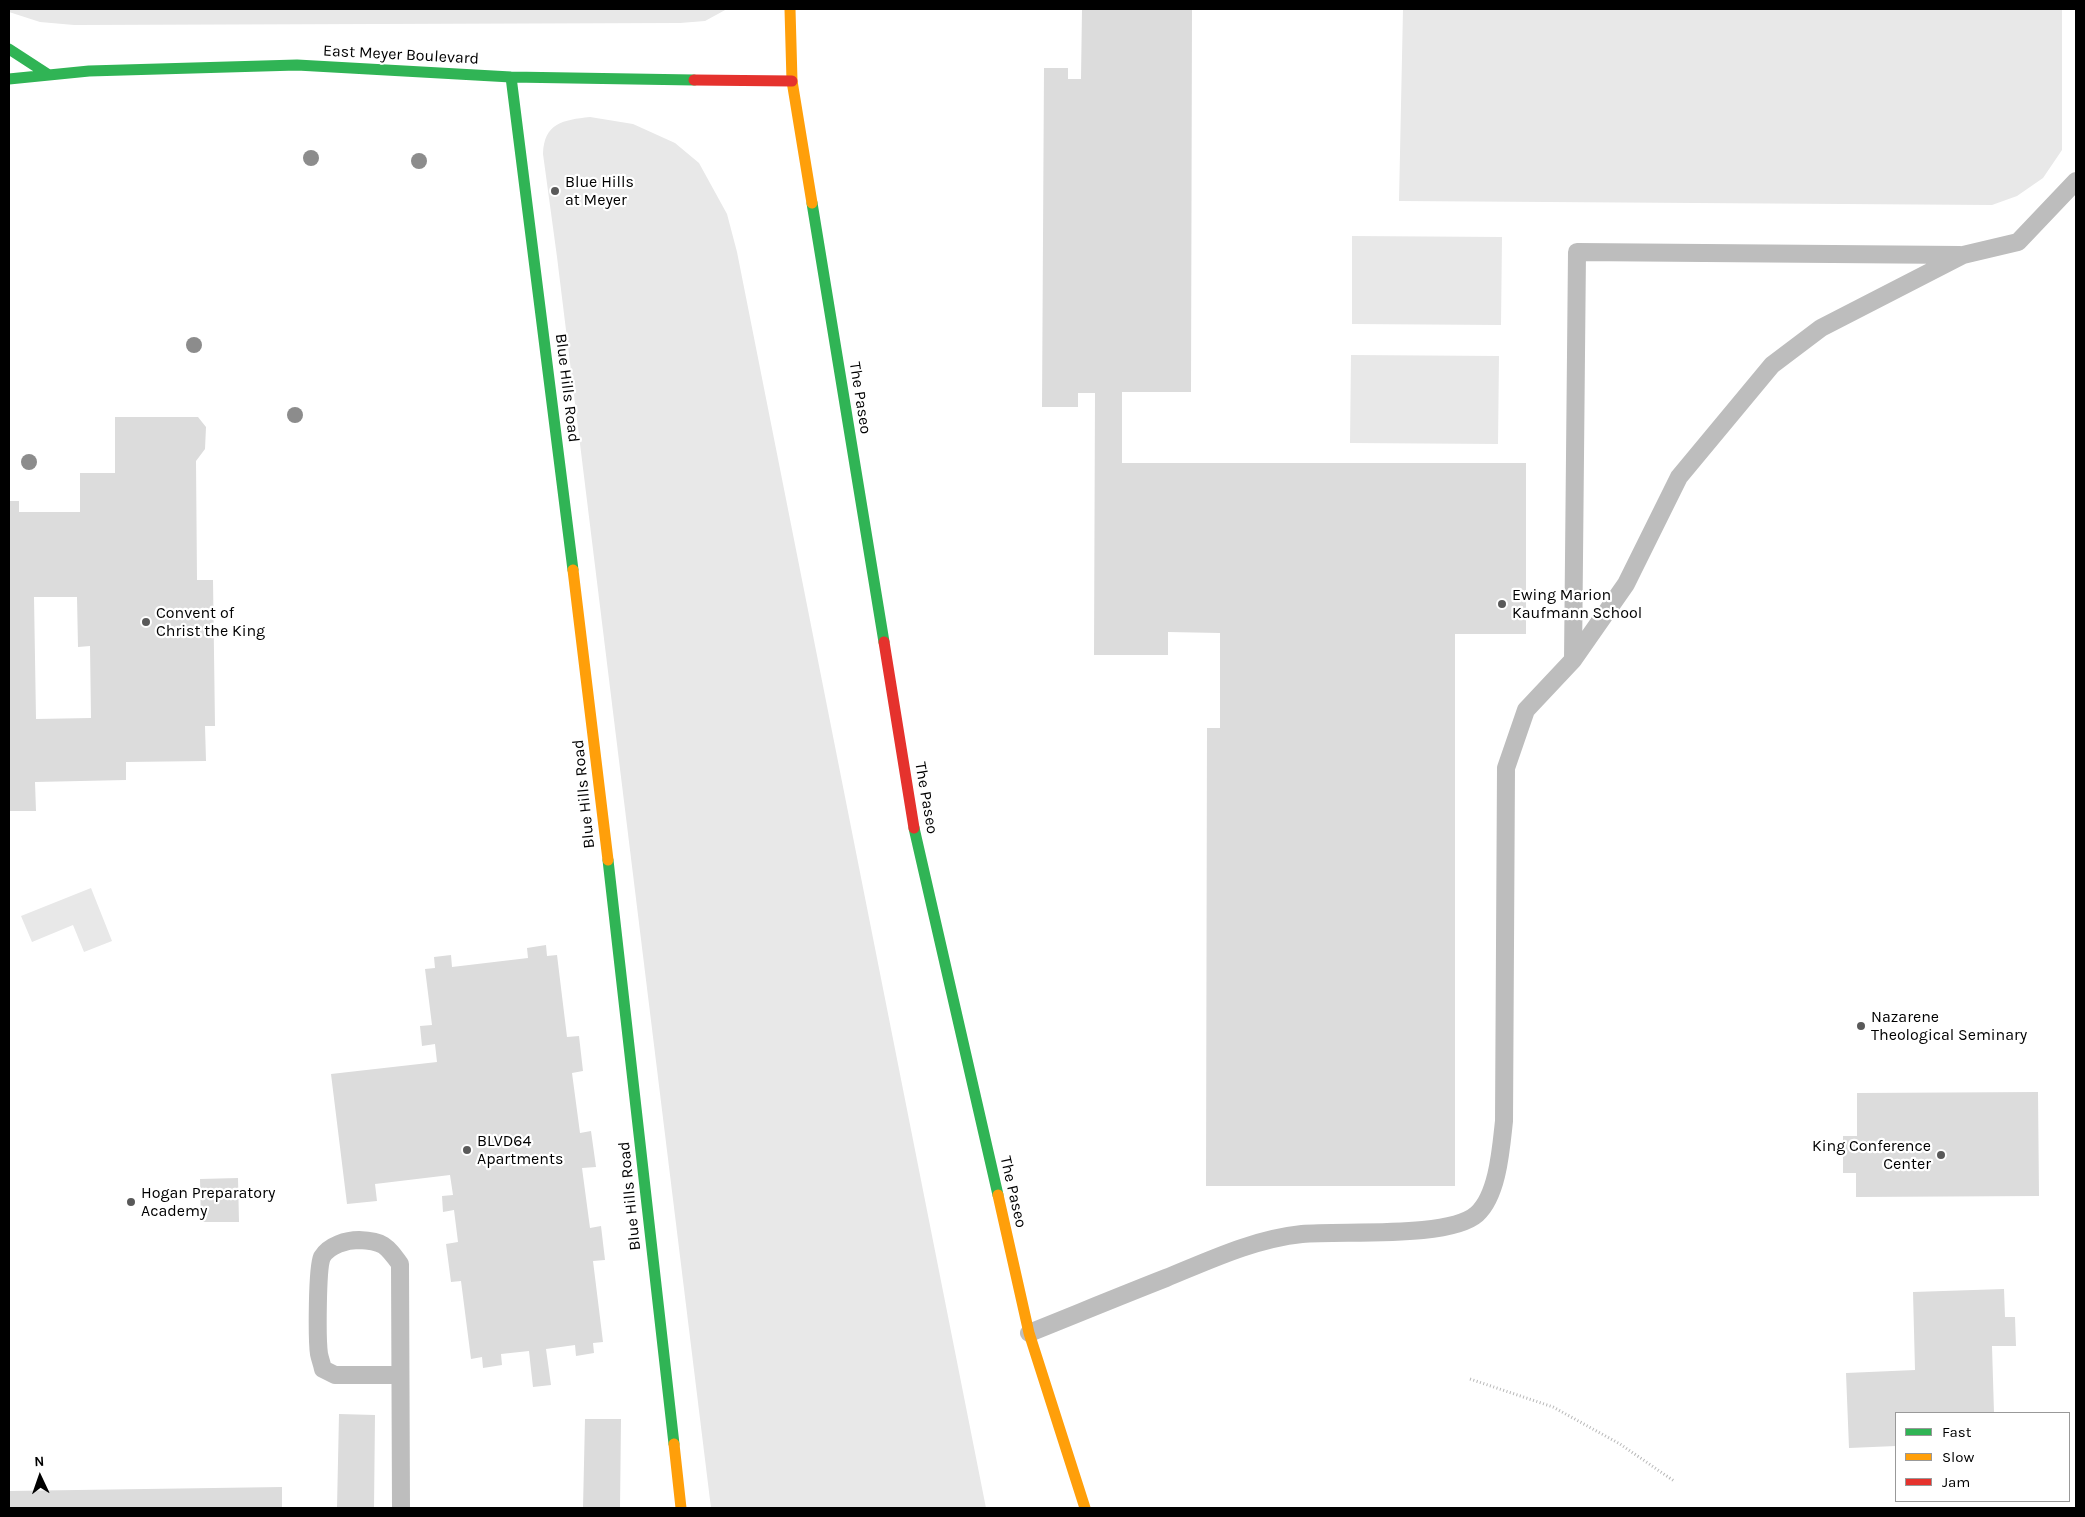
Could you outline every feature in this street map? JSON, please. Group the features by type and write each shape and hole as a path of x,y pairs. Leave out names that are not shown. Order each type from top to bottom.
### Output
{"main road":[{"name":"The Paseo","path":"790,9 792,81 914,827 1029,1333 1086,1508"},
{"path":"9,49 48,75"},
{"name":"East Meyer Boulevard","path":"9,79 90,71 297,66 511,77 792,81"},
{"name":"Blue Hills Road","path":"511,77 588,679 681,1508"}],"lane":[{"path":"1573,660 1576,252 1963,255 2018,242 2076,181"},
{"path":"1029,1333 1231,1251 1276,1238 1302,1234 1428,1230 1458,1225 1477,1214 1492,1191 1501,1155 1504,1121 1506,768 1526,710 1573,660 1626,584 1679,478 1772,365 1821,328 1963,255"},
{"path":"400,1375 335,1375 323,1369 319,1354 319,1280 322,1257 338,1244 356,1240 378,1241 390,1251 400,1264 402,1508"}],"path":[{"path":"1470,1380 1553,1407 1620,1444 1674,1481"}],"shaded area":[{"path":"9,9 727,9 705,21 680,23 74,25 40,22 9,12"},
{"path":"1403,9 2062,9 2062,150 2043,178 2017,196 1992,205 1399,201"},
{"path":"590,117 633,124 675,143 699,163 727,214 737,252 986,1508 711,1508 543,154 544,144 551,129 564,122"},
{"path":"1352,236 1502,237 1501,325 1352,324"},
{"path":"1351,355 1499,356 1498,444 1350,443"},
{"path":"91,888 112,941 84,952 73,925 32,942 21,916"}],"building":[{"name":"Ewing Marion Kaufmann School","path":"1082,9 1192,9 1191,392 1122,392 1122,463 1526,463 1526,634 1455,634 1455,1186 1206,1186 1207,728 1220,728 1220,633 1168,632 1168,655 1094,655 1095,393 1078,393 1078,407 1042,407 1044,68 1068,68 1068,79 1081,79"},
{"name":"Convent of Christ the King","path":"115,417 198,417 206,427 205,449 196,461 197,580 213,580 215,726 205,726 206,761 126,762 126,780 35,782 36,811 9,811 9,501 19,501 19,512 80,512 80,473 115,473","holes":["34,597 77,597 78,647 90,646 91,718 36,719"]},
{"name":"BLVD64 Apartments","path":"546,945 547,956 557,955 567,1037 579,1036 583,1071 572,1073 580,1133 591,1131 596,1167 582,1168 590,1228 601,1226 605,1260 593,1261 603,1342 593,1343 594,1353 576,1356 575,1345 546,1349 551,1385 533,1387 529,1351 501,1354 502,1365 483,1368 482,1357 471,1359 461,1281 451,1282 446,1244 458,1242 454,1210 443,1212 442,1196 453,1195 450,1175 375,1184 377,1201 347,1204 331,1074 437,1062 435,1044 422,1046 420,1026 432,1025 425,969 435,968 434,957 451,955 452,967 528,958 527,948"},
{"name":"King Conference Center","path":"2038,1092 2039,1196 1856,1197 1856,1173 1843,1173 1843,1136 1857,1136 1857,1093"},
{"path":"238,1178 239,1222 201,1222 200,1179"},
{"path":"2004,1289 2005,1317 2015,1317 2016,1346 1992,1346 1994,1412 1895,1412 1895,1446 1849,1448 1846,1373 1915,1370 1913,1292"},
{"path":"339,1414 375,1415 374,1508 337,1508"},
{"path":"585,1419 621,1419 620,1508 583,1508"},
{"path":"282,1487 282,1508 9,1508 9,1491"}],"traffic: fast":[{"path":"9,49 49,75"},
{"path":"9,79 89,71 297,65 511,77 694,80"},
{"path":"511,77 573,570"},
{"path":"812,203 884,642"},
{"path":"914,828 998,1195"},
{"path":"608,860 674,1444"}],"traffic: slow":[{"path":"790,9 792,81 812,203"},
{"path":"573,570 608,860"},
{"path":"998,1195 1029,1333 1085,1508"},
{"path":"674,1444 681,1508"}],"traffic: jam":[{"path":"694,80 792,81"},
{"path":"884,642 914,828"}],"place":[{"name":"Blue Hills at Meyer","path":"555,191"},
{"name":"Ewing Marion Kaufmann School","path":"1502,604"},
{"name":"Convent of Christ the King","path":"146,622"},
{"name":"Nazarene Theological Seminary","path":"1861,1026"},
{"name":"BLVD64 Apartments","path":"467,1150"},
{"name":"King Conference Center","path":"1941,1155"},
{"name":"Hogan Preparatory Academy","path":"131,1202"}]}
